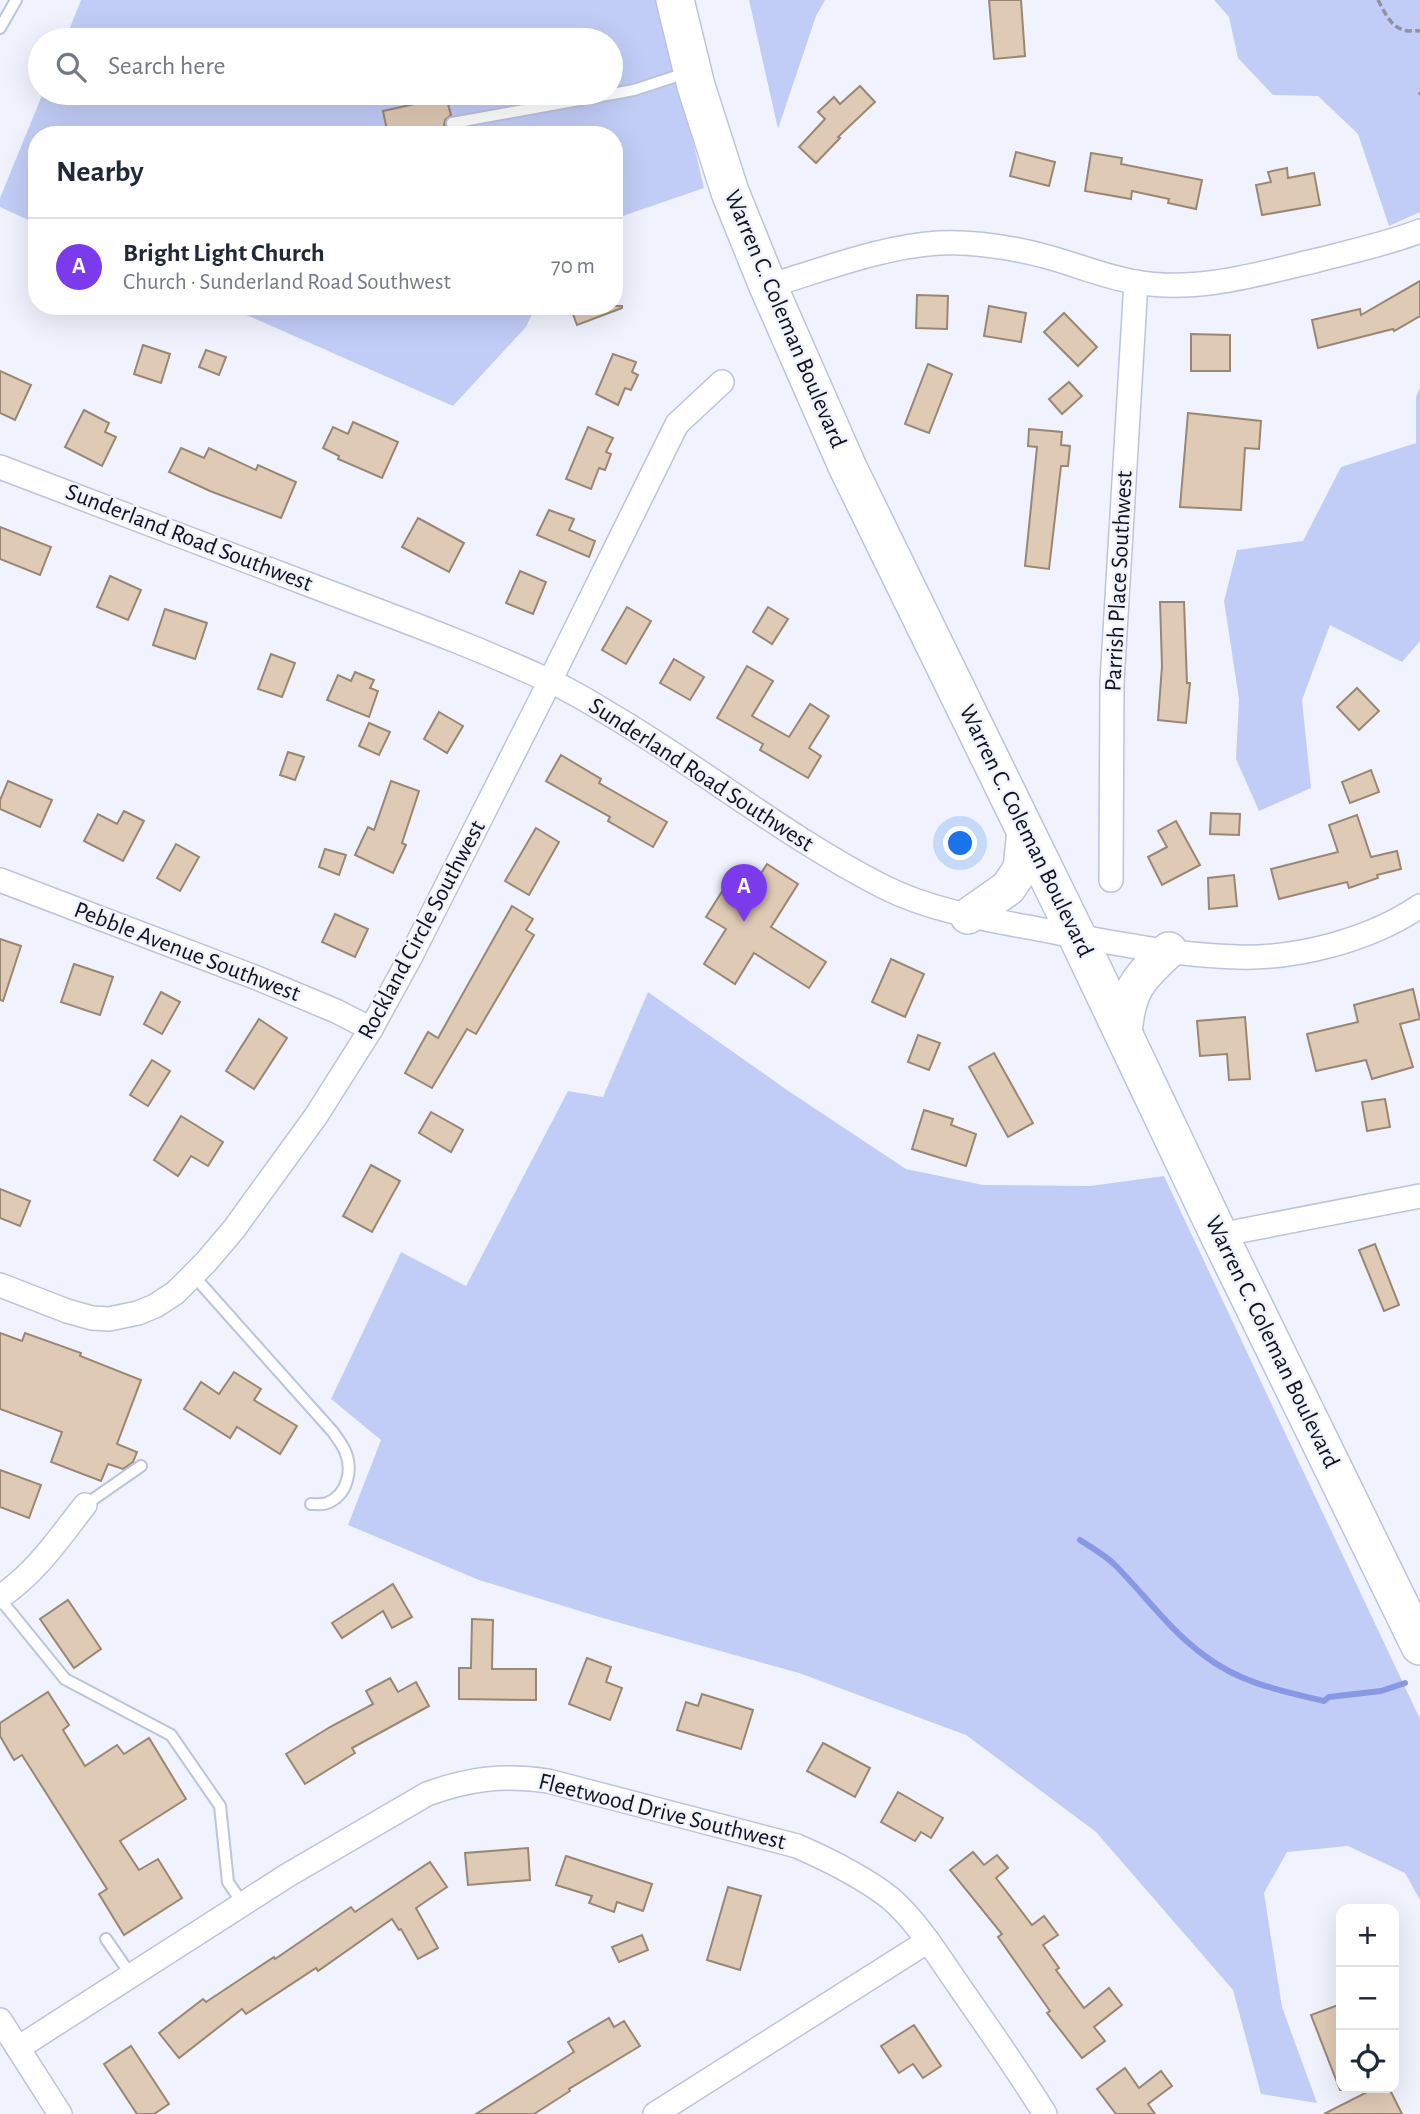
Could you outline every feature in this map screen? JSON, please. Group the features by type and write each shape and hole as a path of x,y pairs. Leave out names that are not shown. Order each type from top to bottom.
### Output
{"highway":[{"name":"Warren C. Coleman Boulevard","path":"676,0 693,71 730,192 848,468 1420,1646"}],"main road":[{"path":"968,916 1008,888 1021,869 1026,830"},
{"path":"1124,1035 1126,1011 1137,982 1142,974 1169,950"}],"street":[{"path":"768,286 886,251 937,243 988,246 1047,257 1136,282 1172,286 1239,279 1395,241 1420,232"},
{"name":"Parrish Place Southwest","path":"1111,880 1112,682 1136,282"},
{"name":"Rockland Circle Southwest","path":"0,1285 92,1318 109,1319 138,1313 175,1293 234,1229 316,1116 371,1029 411,956 677,424 722,382"},
{"name":"Sunderland Road Southwest","path":"0,467 484,651 569,690 656,742 811,846 917,902 968,916 1077,936 1238,957 1285,954 1336,944 1395,922 1420,906"},
{"name":"Pebble Avenue Southwest","path":"0,880 257,978 336,1011 371,1029"},
{"path":"1219,1234 1420,1196"},
{"path":"0,1598 40,1563 85,1505"},
{"name":"Fleetwood Drive Southwest","path":"18,2048 288,1875 427,1794 482,1779 526,1777 797,1846 829,1860 875,1887 892,1900 928,1941 1045,2114"},
{"path":"655,2114 928,1941"},
{"path":"0,2020 61,2114"}],"lane":[{"path":"0,28 16,0"},
{"path":"623,92 693,71"},
{"path":"452,123 551,105"},
{"path":"193,1275 333,1432 345,1452 348,1478 343,1489 336,1498 326,1503 311,1504"},
{"path":"85,1505 141,1466"},
{"path":"0,1598 65,1679 171,1735 220,1806 228,1882 243,1904"},
{"path":"106,1939 131,1975"}],"path":[{"path":"1378,0 1394,25 1406,31 1420,31"}],"shaded area":[{"path":"81,0 660,0 704,188 623,216 623,126 29,126 38,105 623,105 623,28 70,28"},
{"path":"749,0 825,0 816,16 778,129"},
{"path":"1214,0 1420,0 1420,212 1389,226 1358,134 1318,96 1273,95 1238,58 1229,17"},
{"path":"28,130 28,220 0,207 0,198"},
{"path":"246,315 532,315 526,327 453,406"},
{"path":"1420,387 1420,641 1402,662 1330,625 1302,700 1311,788 1259,811 1236,759 1239,699 1224,601 1237,550 1303,541 1341,467 1416,443 1416,397"},
{"path":"648,992 787,1090 906,1169 983,1185 1090,1186 1164,1176 1420,1719 1420,1900 1405,1873 1348,1846 1287,1852 1264,1893 1282,2007 1317,2103 1261,2094 1233,1990 1096,1832 966,1735 799,1673 479,1580 348,1525 381,1440 331,1399 401,1252 466,1286 568,1091 603,1097"}],"building":[{"path":"989,0 1021,0 1025,56 994,59"},
{"path":"860,86 875,102 838,137 840,138 816,163 799,147 825,119 818,112 834,97 840,104"},
{"path":"410,105 448,105 451,115 445,120 445,126 386,126 383,111"},
{"path":"1016,152 1055,162 1049,186 1010,176"},
{"path":"1091,153 1122,158 1121,164 1202,180 1196,209 1168,203 1169,199 1132,191 1131,199 1085,191"},
{"path":"1287,168 1288,178 1314,173 1320,205 1262,215 1256,185 1271,182 1268,172"},
{"path":"1420,281 1420,316 1394,331 1393,329 1318,348 1312,320 1360,309 1361,315"},
{"path":"917,295 948,296 947,329 916,328"},
{"path":"989,306 1026,313 1021,342 984,336"},
{"path":"1064,313 1097,347 1078,366 1044,332"},
{"path":"573,315 603,315 577,325"},
{"path":"1191,334 1230,335 1230,371 1191,371"},
{"path":"143,345 170,354 161,383 134,374"},
{"path":"206,350 226,357 219,375 199,367"},
{"path":"613,354 636,362 632,372 638,375 631,390 625,388 618,405 596,394"},
{"path":"928,364 952,374 929,433 905,424"},
{"path":"0,371 31,385 15,420 0,413"},
{"path":"1069,382 1082,396 1062,414 1049,399"},
{"path":"84,410 109,423 105,432 116,437 102,466 65,447"},
{"path":"1188,413 1261,421 1259,449 1245,448 1241,510 1180,507"},
{"path":"353,422 398,442 382,478 338,459 339,456 323,448 333,427 348,434"},
{"path":"588,427 613,438 606,452 611,454 605,470 599,468 591,489 566,479"},
{"path":"1029,429 1062,432 1061,445 1070,446 1068,466 1061,466 1049,569 1025,566 1037,447 1028,446"},
{"path":"181,448 204,458 209,448 256,470 258,465 296,482 281,518 169,472"},
{"path":"549,510 574,519 569,530 595,541 589,557 537,535"},
{"path":"418,518 464,543 449,572 402,547"},
{"path":"0,527 51,547 40,575 0,559"},
{"path":"520,571 546,582 533,614 506,603"},
{"path":"110,576 141,590 128,620 97,607"},
{"path":"1160,602 1184,602 1187,683 1190,683 1186,723 1158,720 1162,666"},
{"path":"627,607 651,621 626,664 602,650"},
{"path":"768,607 788,619 772,644 753,632"},
{"path":"165,609 207,623 195,659 153,645"},
{"path":"271,654 295,663 282,697 258,689"},
{"path":"674,659 704,677 690,700 660,683"},
{"path":"747,666 773,681 752,716 789,737 810,704 829,716 809,748 821,756 808,778 760,750 763,744 717,718"},
{"path":"355,672 374,680 370,688 378,691 369,717 327,700 338,675 351,681"},
{"path":"1357,688 1379,711 1359,730 1337,707"},
{"path":"439,712 463,726 447,753 424,739"},
{"path":"369,723 390,732 379,755 359,746"},
{"path":"288,752 304,757 295,780 280,775"},
{"path":"561,755 601,779 599,783 667,822 653,847 608,821 610,817 546,781"},
{"path":"1371,770 1379,792 1350,803 1342,782"},
{"path":"8,781 52,800 40,827 0,809 0,800"},
{"path":"391,781 419,791 402,843 406,845 393,873 355,855 368,827 374,830"},
{"path":"124,811 144,821 123,861 84,841 98,814 117,824"},
{"path":"1211,813 1240,814 1239,835 1210,834"},
{"path":"1357,815 1371,857 1397,851 1401,869 1377,875 1378,878 1349,888 1347,882 1279,899 1271,869 1338,852 1329,825"},
{"path":"1176,821 1200,865 1162,885 1148,857 1167,847 1158,831"},
{"path":"536,828 559,842 529,895 505,881"},
{"path":"176,844 199,857 180,891 157,878"},
{"path":"325,849 346,855 339,875 319,867"},
{"path":"767,864 798,884 771,927 826,962 809,988 754,953 735,984 704,964 726,929 706,917 723,890 742,903"},
{"path":"1234,875 1237,906 1209,909 1208,878"},
{"path":"512,906 533,919 526,930 534,935 476,1034 467,1029 432,1088 405,1073 428,1032 438,1038"},
{"path":"335,914 368,929 355,957 322,942"},
{"path":"0,939 21,946 3,1001 0,1000"},
{"path":"891,959 924,974 905,1017 872,1002"},
{"path":"74,964 113,977 100,1015 61,1002"},
{"path":"1413,989 1420,1019 1400,1024 1413,1067 1372,1079 1366,1060 1316,1071 1307,1034 1358,1022 1354,1005"},
{"path":"161,992 180,1002 162,1034 144,1024"},
{"path":"1245,1017 1250,1079 1229,1080 1227,1054 1200,1056 1197,1021"},
{"path":"259,1019 287,1038 254,1089 226,1071"},
{"path":"918,1035 940,1043 929,1070 908,1062"},
{"path":"994,1053 1033,1123 1008,1137 969,1067"},
{"path":"152,1060 170,1071 148,1106 130,1095"},
{"path":"1385,1099 1390,1127 1367,1131 1362,1102"},
{"path":"924,1110 953,1119 951,1125 976,1134 966,1166 912,1149"},
{"path":"431,1112 463,1130 451,1152 419,1133"},
{"path":"181,1116 223,1142 208,1166 191,1156 178,1176 154,1160"},
{"path":"371,1165 400,1181 372,1232 343,1216"},
{"path":"0,1189 30,1201 20,1226 0,1218"},
{"path":"1375,1244 1399,1305 1384,1311 1359,1250"},
{"path":"0,1333 22,1341 25,1333 81,1353 80,1356 141,1380 117,1444 137,1452 133,1462 123,1469 108,1464 101,1481 51,1462 62,1432 0,1409"},
{"path":"234,1372 261,1389 254,1400 297,1426 280,1454 237,1427 230,1438 184,1409 201,1382 219,1394"},
{"path":"0,1470 41,1485 29,1518 0,1507"},
{"path":"393,1584 412,1617 392,1628 383,1611 342,1638 332,1623"},
{"path":"68,1600 101,1649 74,1668 40,1619"},
{"path":"472,1619 493,1620 492,1669 536,1669 536,1700 459,1699 459,1668 471,1668"},
{"path":"587,1658 611,1667 606,1682 622,1688 610,1720 569,1704"},
{"path":"390,1678 398,1692 416,1682 429,1706 352,1748 355,1753 305,1784 286,1754 373,1704 366,1691"},
{"path":"48,1692 69,1725 63,1730 85,1766 117,1745 124,1754 149,1738 186,1799 120,1841 139,1870 158,1859 182,1898 124,1935 99,1894 107,1889 22,1755 14,1760 0,1736 0,1723"},
{"path":"702,1694 753,1710 741,1749 677,1730 686,1702 698,1706"},
{"path":"823,1743 870,1768 855,1797 807,1771"},
{"path":"898,1792 943,1818 931,1838 921,1832 915,1841 881,1822"},
{"path":"528,1848 530,1880 468,1885 465,1853"},
{"path":"973,1852 984,1865 997,1855 1008,1868 996,1878 1032,1925 1044,1916 1058,1935 1043,1945 1059,1968 1056,1970 1084,2008 1109,1988 1122,2005 1094,2027 1105,2041 1082,2058 1047,2013 1050,2011 998,1937 1002,1934 950,1870"},
{"path":"566,1856 652,1884 643,1911 617,1902 614,1912 589,1903 592,1896 556,1885"},
{"path":"430,1862 447,1887 416,1908 438,1948 418,1959 392,1919 318,1971 316,1968 246,2014 242,2009 179,2058 159,2033 203,1999 206,2002 351,1907 355,1912"},
{"path":"728,1887 761,1896 740,1970 707,1960"},
{"path":"642,1935 648,1950 619,1962 612,1947"},
{"path":"1336,2006 1336,2080 1311,2015"},
{"path":"609,2018 614,2027 624,2021 640,2046 569,2089 570,2091 534,2114 476,2114 574,2052 568,2042"},
{"path":"914,2025 941,2066 923,2078 913,2064 899,2073 881,2046"},
{"path":"131,2046 169,2104 154,2114 137,2114 104,2064"},
{"path":"1125,2068 1139,2088 1161,2071 1172,2086 1148,2104 1155,2114 1116,2114 1097,2089"},
{"path":"1365,2093 1392,2093 1402,2114 1324,2114"}],"waterway":[{"path":"1080,1540 1115,1565 1192,1646 1232,1673 1277,1689 1324,1701 1329,1697 1381,1691 1405,1683"}],"place":[{"name":"Bright Light Church","path":"744,922"}]}
